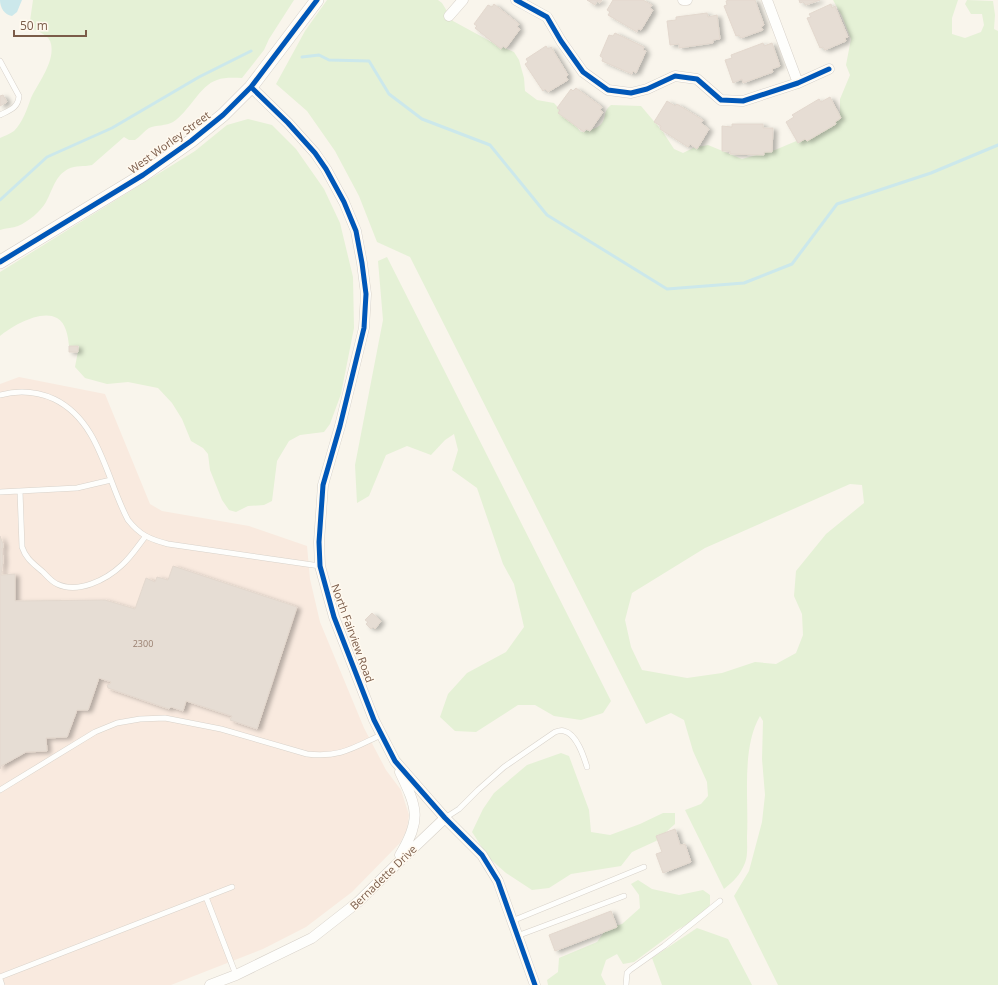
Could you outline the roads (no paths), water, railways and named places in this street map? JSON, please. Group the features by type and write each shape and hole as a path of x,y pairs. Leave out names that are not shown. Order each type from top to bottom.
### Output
{"street":[{"name":"West Worley Street","path":"0,262 155,166 191,141 223,115 251,87 317,0"},
{"path":"449,16 463,0"},
{"path":"516,0 547,17 561,41 583,72 608,90 631,93 647,89 675,76 697,79 721,100 743,101 798,83 829,69"},
{"path":"767,0 798,83"},
{"name":"North Fairview Road","path":"251,87 288,123 315,153 326,169 344,202 356,231 362,262 366,294 364,328 340,426 323,485 320,566 334,617 381,735 395,761 445,818 482,855 498,881 535,985"},
{"path":"390,870 408,842 415,825 415,812 412,798 395,761"},
{"name":"Bernadette Drive","path":"210,985 236,975 312,938 358,902 445,818"},
{"path":"236,975 240,985"}],"lane":[{"path":"0,60 19,96 18,103 13,108 0,115"},
{"path":"0,395 23,391 34,392 47,396 71,409 81,419 93,437 128,520 136,530 145,537 168,544 320,566"},
{"path":"0,492 77,488 111,480"},
{"path":"20,491 22,547 25,555 56,584 66,587 79,587 109,575 122,565 145,537"},
{"path":"0,790 95,732 117,723 140,718 165,718 221,729 307,754 320,756 333,755 343,752 381,735"},
{"path":"445,818 459,809 504,767 555,732 564,731 574,738 587,767"},
{"path":"512,921 644,867"},
{"path":"2,985 0,978 232,887"},
{"path":"517,936 624,896"},
{"path":"206,897 236,975"},
{"path":"626,985 627,973 630,970 664,946 720,901"}],"water":[{"path":"0,0 22,0 17,12 12,16 3,10"}],"waterway":[{"path":"0,200 47,157 112,128 199,77 251,51"},
{"path":"302,57 319,55 329,60 369,61 389,94 422,119 490,145 547,215 667,289 744,283 792,264 837,204 931,173 998,145"}]}
